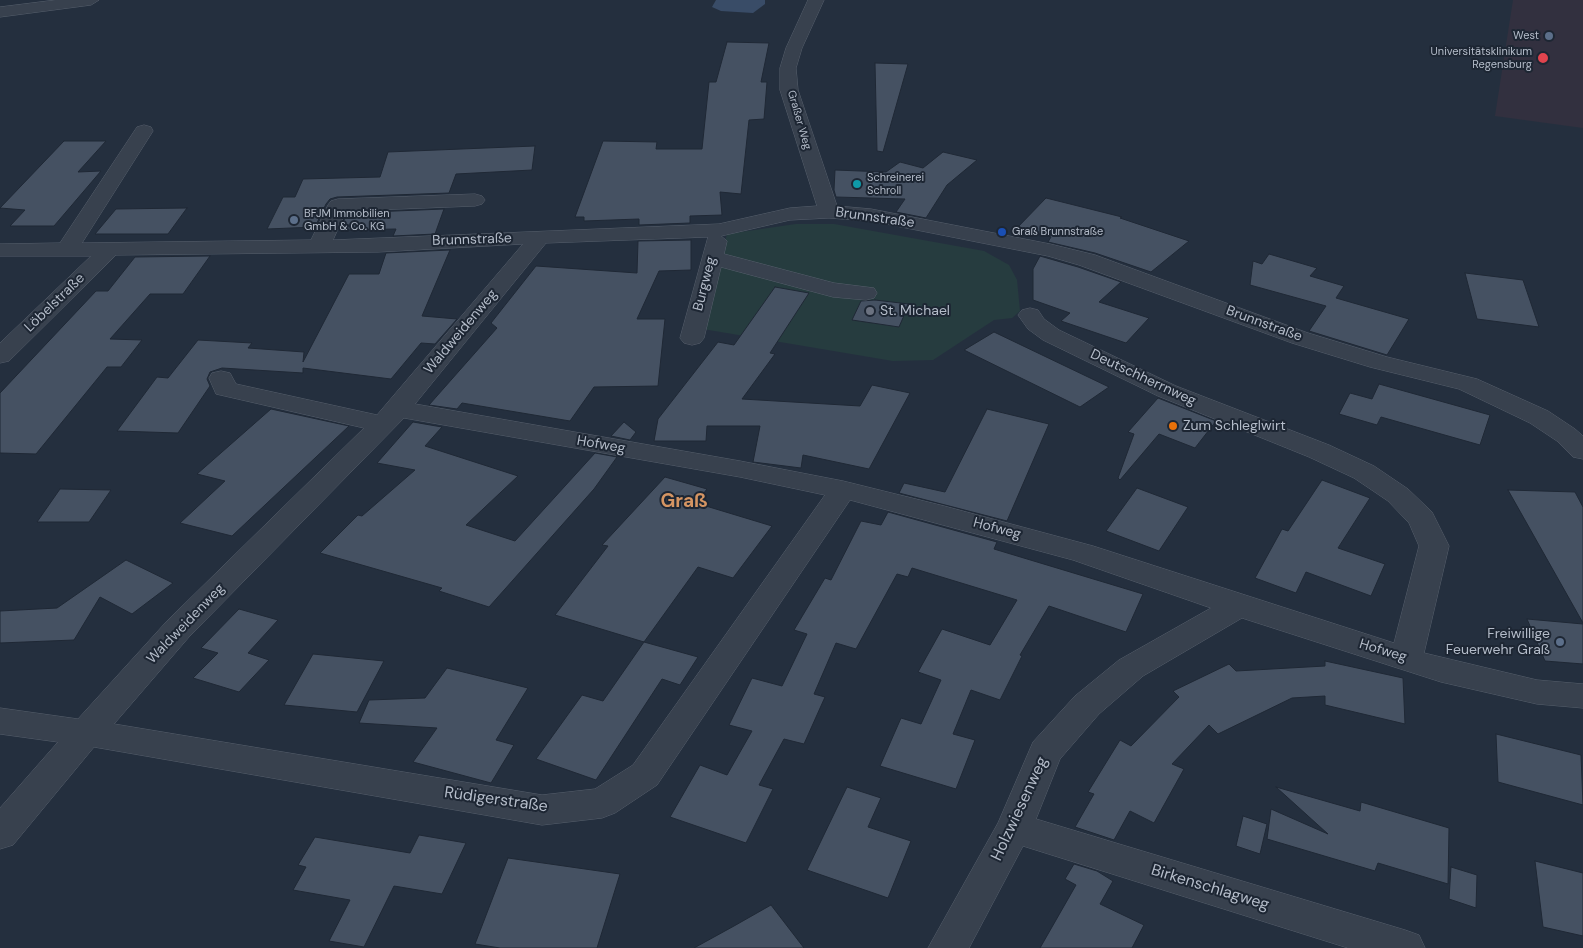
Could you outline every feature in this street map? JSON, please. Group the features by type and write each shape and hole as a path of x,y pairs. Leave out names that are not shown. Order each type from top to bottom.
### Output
{"street":[{"path":"0,12 91,0"},
{"name":"Graßer Weg","path":"816,0 794,48 788,68 789,90 829,212"},
{"path":"66,250 144,131"},
{"path":"319,248 338,206 475,200"},
{"name":"Brunnstraße","path":"0,250 378,246 478,238 539,238 719,230 790,214 829,212 871,215 1050,250 1095,263 1300,338 1379,362 1468,384 1539,417 1566,434 1583,450"},
{"name":"Burgweg","path":"692,338 719,230"},
{"name":"Waldweidenweg","path":"0,834 178,629 390,416 539,238"},
{"name":"Löbelstraße","path":"0,356 110,250"},
{"path":"712,259 740,264 833,290 866,294"},
{"name":"Deutschherrnweg","path":"1030,315 1036,324 1051,335 1167,391 1319,451 1364,472 1398,495 1422,519 1434,546 1406,659"},
{"path":"220,378 224,389 390,416"},
{"name":"Hofweg","path":"390,416 740,469 843,490 1083,553 1239,606 1441,670 1537,692 1583,696"},
{"name":"Rüdigerstraße","path":"0,721 86,733 542,810 602,803 645,775 843,490"},
{"name":"Holzwiesenweg","path":"948,948 1014,828 1046,752 1087,705 1131,668 1239,606"},
{"name":"Birkenschlagweg","path":"1014,828 1405,948"}],"shaded area":[{"name":"Universitätsklinikum Regensburg","path":"1513,0 1583,0 1583,128 1495,116"}],"green space":[{"path":"796,224 834,224 984,251 1009,265 1017,280 1020,311 1012,318 994,320 933,360 893,361 703,329 727,234"}],"water":[{"path":"716,0 765,0 765,4 753,13 721,11 712,7"}],"building":[{"path":"727,42 769,43 761,82 767,82 764,119 749,120 741,194 720,192 722,215 690,216 690,223 639,225 639,219 584,221 584,217 575,217 603,141 657,142 656,149 702,149 709,82 716,82"},
{"path":"875,63 908,64 883,152 877,151"},
{"path":"64,141 106,141 78,172 101,171 54,226 10,226 25,210 0,208"},
{"path":"535,146 532,170 456,174 449,193 337,197 330,199 326,204 315,227 267,229 283,197 295,197 303,179 380,177 388,152"},
{"path":"943,152 977,160 947,185 926,218 896,212 905,199 836,197 834,190 835,170 886,172 900,162 923,168"},
{"path":"1046,198 1122,217 1120,218 1189,241 1151,272 1095,253 1048,242 1051,237 1017,228"},
{"path":"187,208 168,234 95,234 116,209"},
{"path":"444,209 435,234 393,236 396,229 346,230 348,226 341,227 347,213"},
{"path":"691,240 691,270 659,271 637,319 665,319 658,386 594,387 570,421 462,403 457,409 429,405 497,328 491,323 536,266 637,273 638,241"},
{"path":"450,250 422,316 457,319 435,344 421,343 391,379 303,368 303,373 222,368 210,372 207,379 210,386 178,433 117,431 157,377 168,378 198,340 252,343 248,348 304,352 303,362 349,274 379,274 386,253"},
{"path":"1269,254 1317,268 1310,276 1344,286 1336,298 1409,319 1387,355 1309,331 1326,306 1250,285 1253,261 1262,264"},
{"path":"210,256 183,294 150,294 110,339 142,340 121,367 107,367 36,454 0,453 0,393 96,291 108,291 135,257"},
{"path":"1040,256 1121,282 1099,302 1149,318 1126,343 1061,321 1070,313 1033,300 1033,269"},
{"path":"1465,273 1523,280 1539,327 1477,319"},
{"path":"775,287 809,293 770,353 775,354 742,399 860,406 872,385 910,393 869,469 803,455 801,468 753,462 760,426 707,426 706,441 654,441 658,419 718,342 734,345"},
{"name":"St. Michael","path":"875,300 909,304 899,327 852,320 861,301"},
{"path":"994,332 1109,387 1080,407 964,350"},
{"path":"1379,384 1490,415 1480,445 1381,417 1377,425 1339,414 1350,393 1372,399"},
{"name":"Zum Schleglwirt","path":"1158,398 1216,421 1195,448 1159,434 1120,480 1118,478 1134,434 1128,432"},
{"path":"271,409 349,426 232,536 180,523 225,481 197,474"},
{"path":"987,409 1049,424 1007,521 899,493 904,483 945,492"},
{"path":"413,422 442,427 425,446 518,476 466,525 515,541 595,453 617,457 594,489 489,607 439,591 442,588 320,553 358,515 362,516 415,470 377,463"},
{"path":"624,422 636,432 630,440 611,436"},
{"path":"665,477 707,489 696,503 772,526 733,578 698,567 644,642 555,615 608,546 602,545"},
{"path":"1322,480 1370,498 1338,548 1385,564 1371,596 1306,572 1296,593 1255,578 1282,529 1288,531"},
{"path":"1137,488 1188,507 1159,551 1106,531"},
{"path":"60,489 111,490 89,522 37,522"},
{"path":"1508,490 1575,492 1583,507 1583,623"},
{"path":"888,512 997,542 994,549 1143,594 1126,632 1049,606 1020,655 1022,656 1000,700 971,690 953,734 975,740 956,789 880,766 901,718 921,724 941,680 918,672 942,629 990,645 1017,600 912,568 908,577 897,574 856,649 836,643 814,694 825,697 804,744 784,739 759,785 773,789 746,843 670,817 700,765 727,775 752,731 729,725 752,678 782,686 807,634 794,630 825,578 831,580 861,521 881,525"},
{"path":"126,560 173,583 132,614 100,597 74,640 0,643 0,611 57,608"},
{"path":"239,609 278,620 248,653 269,660 239,692 193,678 218,653 201,648"},
{"name":"Freiwillige Feuerwehr Graß","path":"1527,619 1583,624 1583,664 1545,661"},
{"path":"644,642 698,657 680,685 662,679 596,780 536,759 582,695 603,701"},
{"path":"313,654 384,661 357,712 284,705"},
{"path":"1325,661 1403,678 1405,724 1325,705 1325,696 1292,698 1218,734 1209,725 1172,764 1184,769 1154,823 1130,811 1114,840 1075,827 1094,794 1088,792 1120,740 1131,746 1179,697 1173,691 1229,664 1236,671 1325,666"},
{"path":"447,668 528,688 496,740 514,745 491,783 413,762 437,728 359,723 369,700 425,698"},
{"path":"1496,734 1581,755 1583,805 1498,782"},
{"path":"847,787 881,798 868,827 911,841 888,898 807,870"},
{"path":"1276,787 1360,811 1361,802 1449,828 1448,884 1378,863 1375,871 1267,839 1271,809 1328,834"},
{"path":"1243,816 1267,824 1260,854 1236,846"},
{"path":"419,835 466,843 442,894 394,886 364,947 329,941 350,900 293,890 306,867 298,865 315,837 410,853"},
{"path":"508,858 620,874 597,948 500,948 475,944"},
{"path":"1535,861 1583,873 1583,936 1543,927"},
{"path":"1074,864 1097,871 1113,881 1100,904 1144,925 1132,948 1040,948 1076,885 1065,879"},
{"path":"1451,867 1477,875 1476,908 1449,899"},
{"path":"771,905 804,948 694,948 734,926"}],"place":[{"name":"West","path":"1549,36"},
{"name":"Universitätsklinikum Regensburg","path":"1543,58"},
{"name":"Schreinerei Schroll","path":"857,184"},
{"name":"BFJM Immobilien GmbH & Co. KG","path":"294,220"},
{"name":"Graß Brunnstraße","path":"1002,232"},
{"name":"St. Michael","path":"870,311"},
{"name":"Zum Schleglwirt","path":"1173,426"},
{"name":"Freiwillige Feuerwehr Graß","path":"1560,642"}],"district":[{"name":"Graß","path":"684,502"}]}
